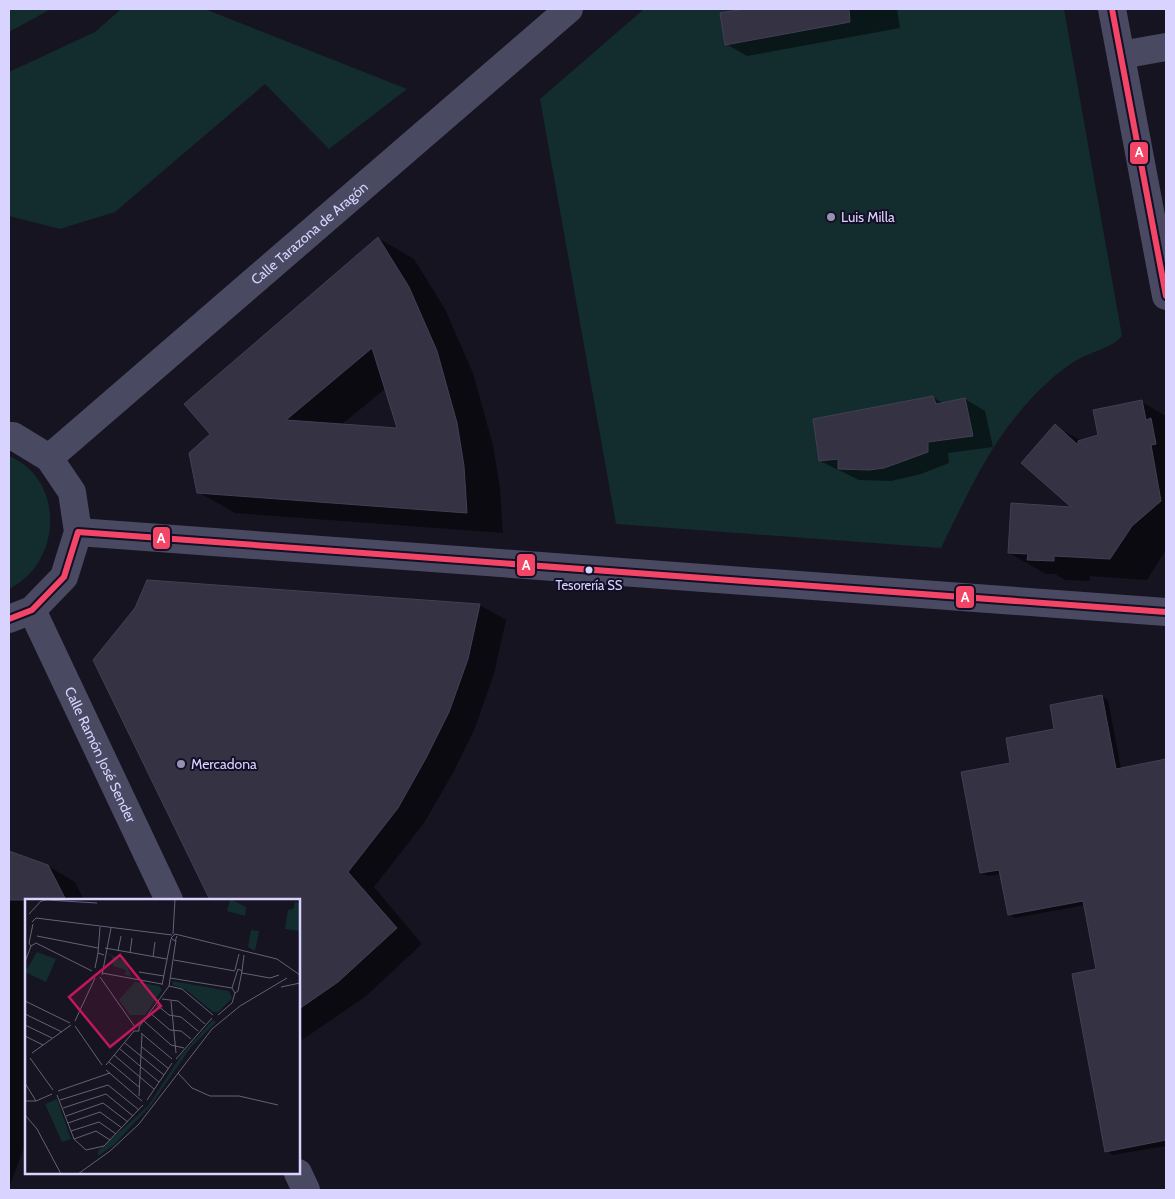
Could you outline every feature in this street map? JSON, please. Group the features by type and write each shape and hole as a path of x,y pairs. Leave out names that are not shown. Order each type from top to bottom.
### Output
{"street":[{"name":"Calle Tarazona de Aragón","path":"49,458 569,9"},
{"path":"1112,9 1161,247 1166,296"},
{"path":"1122,55 1166,47"},
{"path":"9,436 13,436 49,458 72,492 78,532 64,577 20,615"},
{"path":"78,532 1166,612"},
{"name":"Calle Ramón José Sender","path":"20,615 168,899"},
{"path":"298,1174 306,1190"}],"green space":[{"path":"9,9 51,9 9,32"},
{"path":"121,9 205,9 407,89 329,149 265,84 115,212 60,229 9,216 9,72 95,32"},
{"name":"Luis Milla","path":"644,9 1064,9 1122,336 1113,344 1084,356 1057,374 1018,414 989,455 941,548 616,524 540,99"},
{"path":"9,456 28,468 40,483 48,502 50,522 47,542 39,561 27,577 9,589"}],"building":[{"path":"745,9 849,9 850,22 725,45 720,13"},
{"path":"378,237 409,287 437,351 457,423 464,466 467,513 197,493 189,453 210,434 184,404","holes":["372,348 397,428 286,420"]},
{"path":"933,396 936,404 965,398 973,436 928,442 928,452 884,468 869,470 838,469 838,459 819,461 813,419"},
{"path":"1142,400 1146,420 1151,418 1156,444 1151,445 1161,501 1132,526 1110,559 1054,556 1054,561 1027,560 1028,554 1008,553 1011,503 1071,507 1021,463 1055,424 1078,445 1078,441 1098,435 1093,410"},
{"path":"147,580 480,604 468,659 449,712 398,808 348,872 397,928 338,982 300,1008 300,899 210,899 93,660 135,608"},
{"path":"1102,695 1116,769 1166,759 1166,1140 1105,1152 1072,974 1096,969 1083,901 1008,915 999,870 980,873 961,772 1010,763 1006,738 1054,729 1050,705"},
{"path":"9,851 48,865 65,899 25,899 9,900"}],"transit line":[{"name":"A","path":"1112,9 1166,296"},
{"name":"A","path":"9,619 32,610 64,577 78,532 1166,612"}],"place":[{"name":"Luis Milla","path":"831,217"},
{"name":"Tesorería SS","path":"589,570"},
{"name":"Mercadona","path":"181,764"}]}
